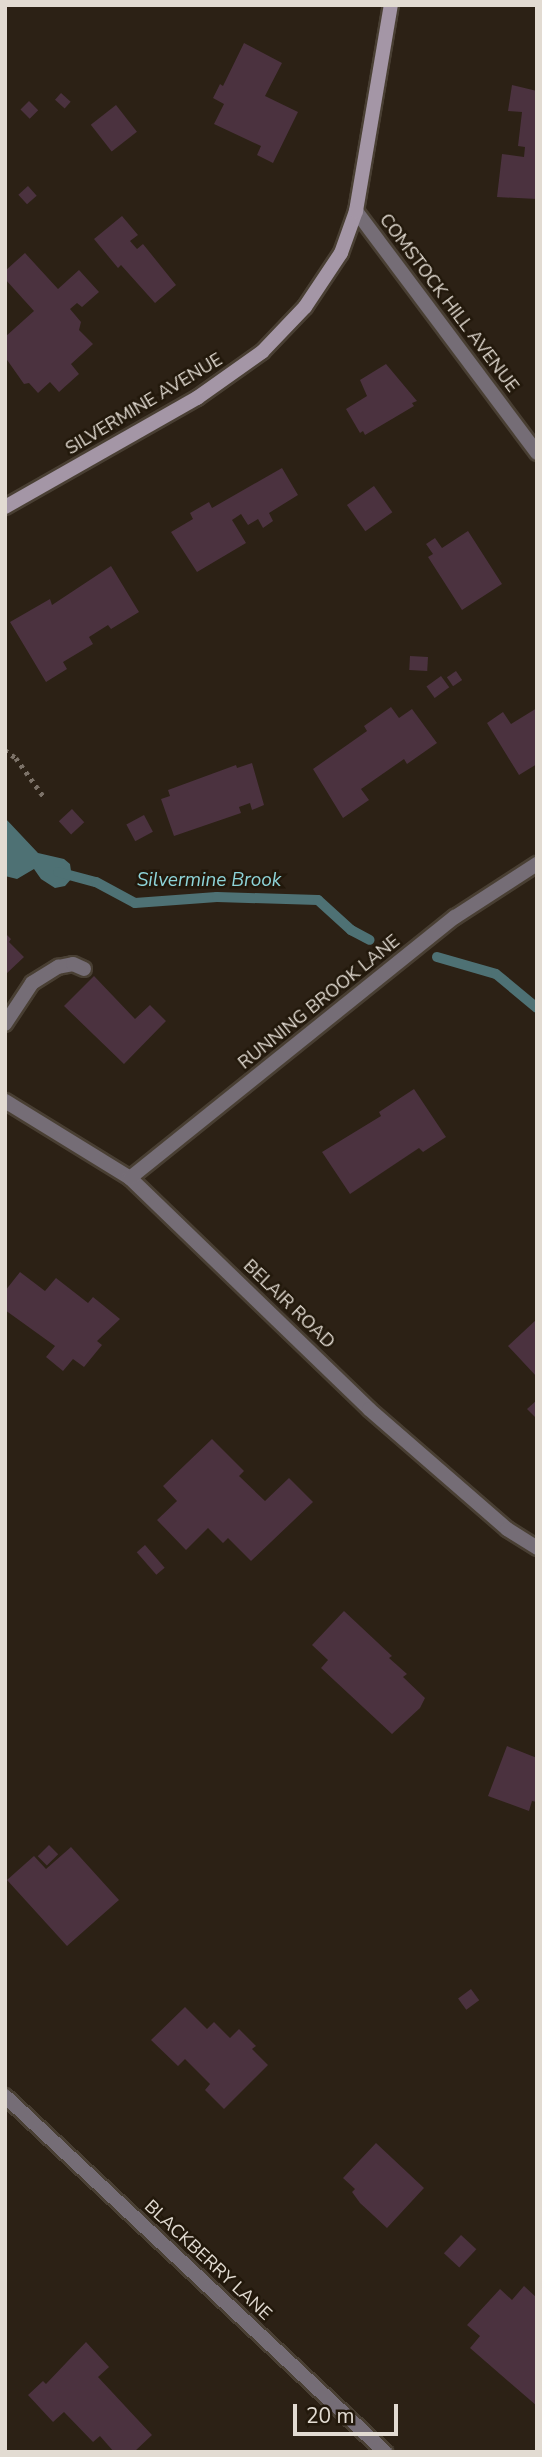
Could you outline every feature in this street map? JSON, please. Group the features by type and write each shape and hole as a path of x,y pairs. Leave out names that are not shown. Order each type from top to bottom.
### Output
{"street":[{"name":"SILVERMINE AVENUE","path":"5,506 197,398 262,352 306,307 328,277 341,253 356,211 391,5"},
{"name":"COMSTOCK HILL AVENUE","path":"356,211 537,453"},
{"name":"RUNNING BROOK LANE","path":"130,1178 455,917 537,863"},
{"path":"5,1024 32,983 58,967 73,964 84,969"},
{"name":"BELAIR ROAD","path":"5,1101 130,1178 369,1409 507,1530 537,1548"},
{"name":"BLACKBERRY LANE","path":"5,2096 385,2452"}],"path":[{"path":"5,750 16,758 44,797"}],"water":[{"path":"5,818 38,853 64,859 70,864 72,878 65,886 55,888 41,879 34,869 17,879 5,876"}],"building":[{"path":"244,43 282,63 265,96 298,112 273,163 257,155 261,146 214,124 224,104 213,98 220,84 223,86"},
{"path":"512,85 537,91 537,199 497,197 502,154 524,157 525,147 518,146 522,112 508,111"},
{"path":"61,93 71,102 65,108 55,100"},
{"path":"29,101 38,110 30,119 21,109"},
{"path":"116,105 137,132 112,151 91,125"},
{"path":"28,186 37,196 27,204 18,195"},
{"path":"122,216 138,235 130,241 137,249 143,244 176,285 155,303 121,265 118,268 94,239"},
{"path":"25,253 58,289 79,270 99,292 82,307 77,303 70,309 81,322 79,330 93,344 71,364 79,374 59,392 50,382 38,393 29,383 24,384 5,357 5,337 34,311 5,279 5,271"},
{"path":"386,364 417,401 412,403 414,406 365,435 363,431 360,433 346,409 367,396 360,380"},
{"path":"282,468 298,495 269,513 273,521 263,528 258,519 248,525 241,514 232,520 246,543 197,572 171,532 193,519 190,513 209,502 212,508"},
{"path":"374,486 392,512 365,531 347,505"},
{"path":"468,531 502,584 462,610 428,557 433,554 426,544 435,538 442,548"},
{"path":"111,566 139,612 111,629 108,625 89,637 93,644 63,662 67,669 46,682 10,622 50,599 52,605"},
{"path":"410,656 428,657 427,671 409,670"},
{"path":"456,671 462,680 453,686 447,677"},
{"path":"441,676 449,687 435,698 426,687"},
{"path":"391,707 399,718 412,709 437,743 407,764 404,759 361,789 369,800 343,818 313,769 367,731 364,726"},
{"path":"537,708 537,764 519,775 487,723 503,712 511,724"},
{"path":"252,763 264,805 252,810 250,803 239,807 241,813 174,836 161,799 170,796 168,790 236,765 237,768"},
{"path":"72,809 84,822 71,834 59,821"},
{"path":"144,815 153,832 135,841 126,824"},
{"path":"5,933 11,939 9,942 24,957 5,975"},
{"path":"94,976 135,1019 150,1005 166,1021 124,1064 64,1006"},
{"path":"414,1089 446,1137 423,1152 419,1148 350,1194 322,1152 381,1116 379,1112"},
{"path":"20,1272 45,1291 56,1278 88,1303 93,1297 120,1319 97,1341 102,1345 84,1367 73,1359 63,1371 46,1357 55,1346 5,1310 5,1291"},
{"path":"537,1319 537,1377 508,1346"},
{"path":"537,1400 537,1419 527,1409"},
{"path":"212,1439 244,1471 239,1476 265,1501 289,1478 313,1502 251,1561 228,1538 223,1543 208,1528 186,1550 157,1520 177,1501 163,1486"},
{"path":"145,1545 165,1568 156,1575 137,1552"},
{"path":"344,1611 392,1656 389,1658 407,1674 403,1677 425,1698 420,1708 392,1734 321,1668 328,1660 312,1645"},
{"path":"507,1746 537,1758 537,1802 532,1801 529,1811 488,1796"},
{"path":"49,1845 58,1854 47,1866 38,1856"},
{"path":"71,1847 119,1900 67,1946 7,1880 34,1856 46,1869"},
{"path":"471,1989 479,2000 466,2010 458,1998"},
{"path":"185,2007 207,2029 214,2022 230,2038 239,2029 256,2046 252,2049 268,2065 224,2109 205,2090 210,2084 185,2059 178,2066 151,2040"},
{"path":"376,2143 424,2188 387,2228 360,2203 352,2192 355,2189 343,2178"},
{"path":"461,2235 476,2249 459,2268 444,2253"},
{"path":"524,2286 537,2298 537,2406 470,2348 480,2336 467,2325 500,2289 512,2300"},
{"path":"86,2342 109,2367 98,2377 152,2435 134,2452 114,2452 100,2436 93,2442 64,2412 53,2422 28,2395 43,2381 46,2384"}],"waterway":[{"name":"Silvermine Brook","path":"58,872 96,882 135,903 217,897 318,900 351,930 370,940"},
{"name":"Silvermine Brook","path":"437,957 496,974 537,1008"}]}
